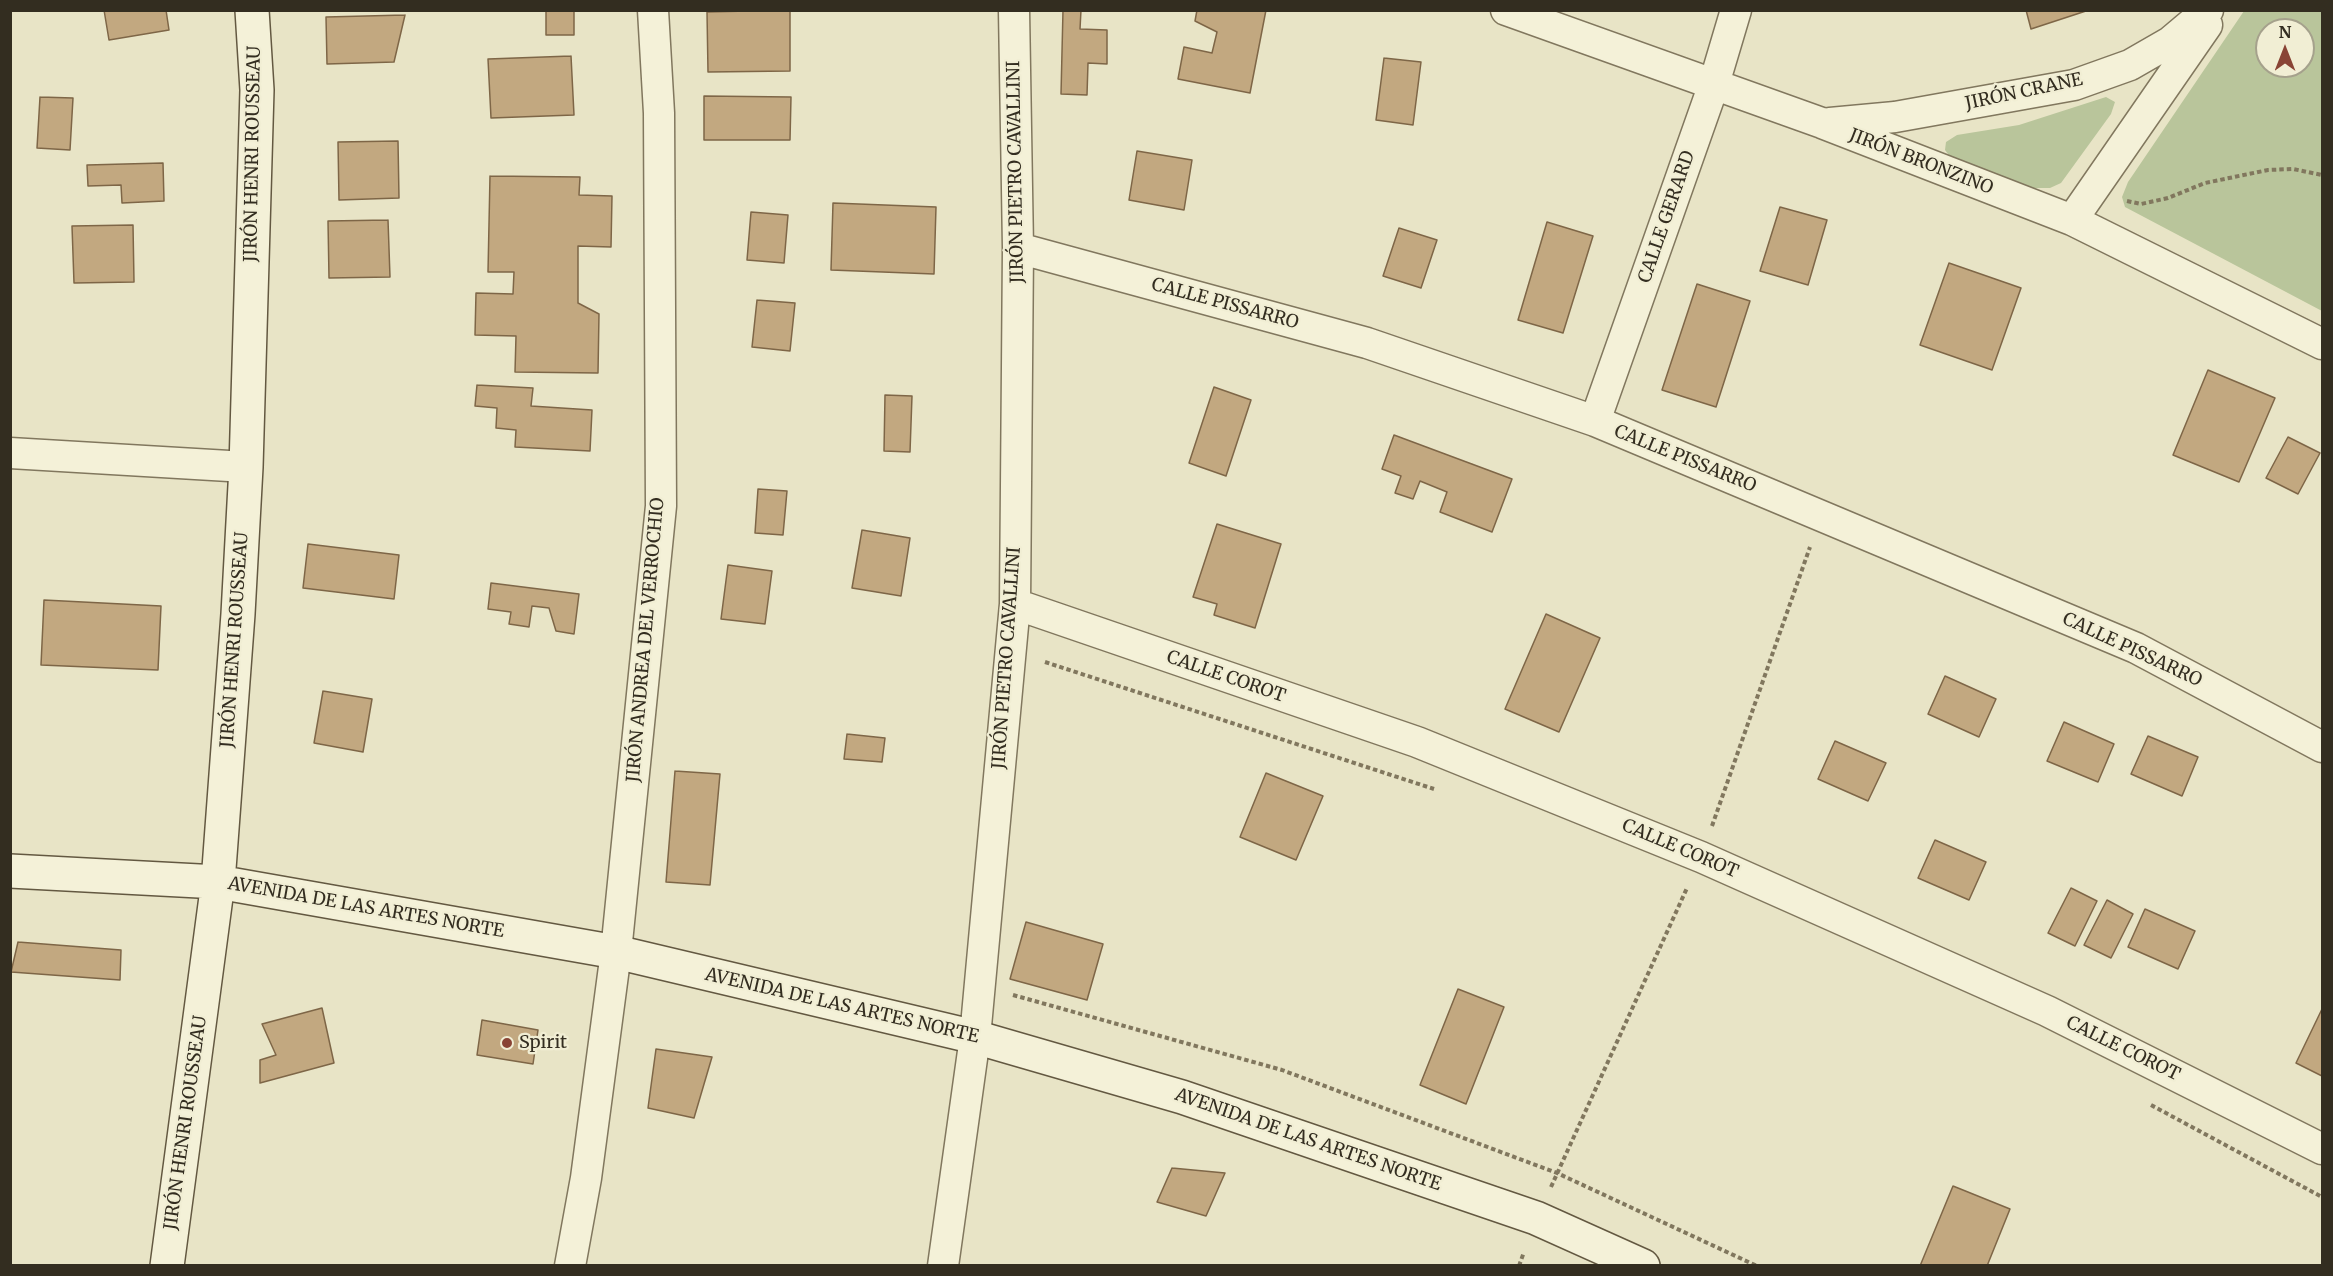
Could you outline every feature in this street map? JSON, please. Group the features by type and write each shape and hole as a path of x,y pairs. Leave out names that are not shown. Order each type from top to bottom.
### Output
{"street":[{"name":"JIRÓN HENRI ROUSSEAU","path":"167,1266 218,882 238,614 246,467 257,90 252,10"},
{"name":"JIRÓN ANDREA DEL VERROCHIO","path":"570,1266 586,1178 616,952 660,506 659,114 653,10"},
{"name":"JIRÓN PIETRO CAVALLINI","path":"943,1266 975,1037 1015,604 1018,248 1014,10"},
{"name":"JIRÓN BRONZINO","path":"1506,10 1822,123 2072,220 2322,344"},
{"name":"CALLE GERARD","path":"1595,421 1714,84 1736,10"},
{"name":"JIRÓN CRANE","path":"1822,123 1895,117 2074,85 2130,65 2170,42 2208,10"},
{"path":"2072,220 2216,10"},
{"name":"CALLE PISSARRO","path":"1018,248 1367,343 1595,421 2136,648 2322,747"},
{"path":"10,453 246,467"},
{"name":"CALLE COROT","path":"1015,604 1417,742 1701,857 2047,1011 2322,1149"},
{"name":"AVENIDA DE LAS ARTES NORTE","path":"10,871 218,882 616,952 975,1037 1182,1097 1536,1218 1643,1266"}],"path":[{"path":"2124,200 2141,204 2168,198 2205,183 2268,170 2293,169 2322,175"},
{"path":"1035,659 1444,793"},
{"path":"1004,992 1282,1070 1557,1173 1757,1266"},
{"path":"2144,1101 2322,1197"}],"green space":[{"path":"2244,11 2322,11 2322,311 2125,207 2122,197 2128,182"},
{"path":"2106,97 2115,102 2111,114 2061,183 2050,188 2030,188 1951,158 1945,150 1946,142 1957,135 2019,125"}],"building":[{"path":"104,10 166,10 169,30 109,40"},
{"path":"546,10 574,10 574,35 546,35"},
{"path":"790,10 790,71 708,72 707,12"},
{"path":"1063,10 1081,10 1080,29 1107,30 1107,64 1088,63 1087,95 1061,94"},
{"path":"1197,10 1266,10 1250,93 1178,79 1184,47 1212,53 1217,32 1195,21"},
{"path":"2026,10 2089,10 2031,29"},
{"path":"405,15 394,62 327,64 326,17"},
{"path":"571,56 574,115 491,118 488,59"},
{"path":"1384,58 1421,62 1413,125 1376,120"},
{"path":"704,96 791,97 790,140 704,140"},
{"path":"40,97 73,98 70,150 37,148"},
{"path":"398,141 399,198 339,200 338,142"},
{"path":"1137,151 1192,160 1184,210 1129,200"},
{"path":"163,163 164,201 122,203 121,185 88,186 87,165"},
{"path":"490,176 580,177 579,195 612,196 611,247 578,246 578,303 599,314 598,373 515,372 516,336 475,335 476,293 513,294 514,272 488,272"},
{"path":"833,203 936,207 934,274 831,270"},
{"path":"1780,207 1827,220 1808,285 1760,271"},
{"path":"751,212 788,215 784,263 747,260"},
{"path":"388,220 390,277 329,278 328,221"},
{"path":"1547,222 1593,236 1563,333 1518,320"},
{"path":"133,225 134,282 74,283 72,226"},
{"path":"1399,228 1437,240 1421,288 1383,276"},
{"path":"1949,263 2021,288 1992,370 1920,345"},
{"path":"1697,284 1750,301 1716,407 1662,390"},
{"path":"757,300 795,303 790,351 752,347"},
{"path":"2208,370 2275,398 2239,482 2173,455"},
{"path":"477,385 533,388 531,406 592,410 590,451 515,447 516,430 496,428 497,408 475,406"},
{"path":"1214,387 1251,400 1226,476 1189,463"},
{"path":"885,395 912,396 910,452 884,451"},
{"path":"1394,435 1512,479 1492,532 1440,512 1447,492 1420,481 1413,499 1395,493 1401,476 1382,469"},
{"path":"2288,437 2320,453 2298,494 2266,478"},
{"path":"758,489 787,491 783,535 755,533"},
{"path":"1217,524 1281,544 1255,628 1214,615 1217,604 1193,597"},
{"path":"862,530 910,538 901,596 852,588"},
{"path":"308,544 399,555 394,599 303,588"},
{"path":"728,565 772,571 765,624 721,619"},
{"path":"491,583 579,594 574,634 556,631 549,608 532,606 529,627 509,624 511,612 488,609"},
{"path":"44,600 161,606 158,670 41,665"},
{"path":"1546,614 1600,638 1559,732 1505,709"},
{"path":"1945,676 1996,699 1979,737 1928,714"},
{"path":"323,691 372,699 363,752 314,743"},
{"path":"2064,722 2114,744 2098,782 2047,761"},
{"path":"847,734 885,738 882,762 844,759"},
{"path":"2148,736 2198,757 2182,796 2131,774"},
{"path":"1835,741 1886,763 1868,801 1818,779"},
{"path":"675,771 720,774 710,885 666,882"},
{"path":"1266,773 1323,796 1296,860 1240,837"},
{"path":"1935,840 1986,862 1969,900 1918,878"},
{"path":"2071,888 2097,901 2075,946 2048,933"},
{"path":"2107,900 2133,914 2111,958 2084,945"},
{"path":"2145,909 2195,931 2178,969 2128,947"},
{"path":"1026,922 1103,944 1087,1000 1010,979"},
{"path":"18,942 121,950 120,980 11,972"},
{"path":"1458,989 1504,1007 1466,1104 1420,1085"},
{"path":"322,1008 334,1063 260,1083 260,1060 276,1055 262,1024"},
{"path":"2322,1009 2322,1076 2296,1063"},
{"name":"Spirit","path":"482,1020 538,1030 533,1064 477,1055"},
{"path":"656,1049 712,1057 694,1118 648,1108"},
{"path":"1172,1168 1225,1173 1206,1216 1157,1202"},
{"path":"1953,1186 2010,1209 1987,1266 1920,1266"}],"place":[{"name":"Spirit","path":"507,1043"}]}
